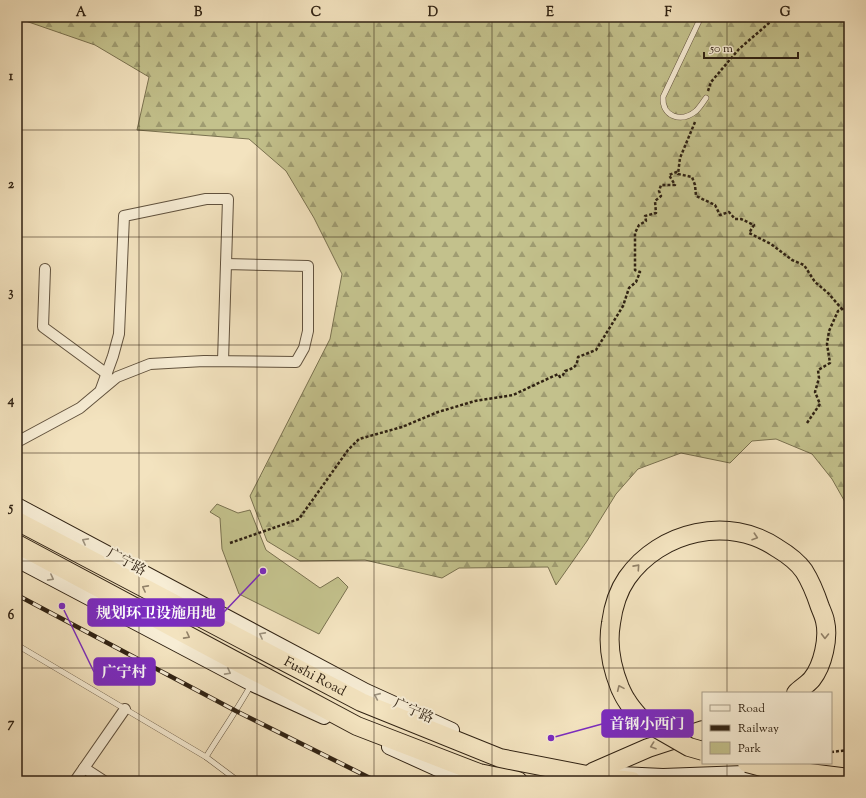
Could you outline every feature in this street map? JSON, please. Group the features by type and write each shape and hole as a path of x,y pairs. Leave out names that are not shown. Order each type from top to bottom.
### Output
{"highway":[{"name":"Fushi Road","path":"17,521 361,702 500,758 597,777 632,781"},
{"path":"702,751 689,747 642,720 626,701 611,663 609,650 609,633 612,615 618,596 627,578 646,557 671,541 689,534 715,530 736,531 758,537 771,544 789,556 803,570 816,594 826,622 825,646 820,665 812,679 797,692"},
{"name":"Fushi Road","path":"17,544 356,726 479,773 518,781"},
{"path":"593,772 648,748 702,730"},
{"path":"751,764 762,767 849,778"}],"street":[{"path":"101,389 119,334 124,216 206,199 228,200 223,361"},
{"path":"17,442 80,408 117,377 150,364 223,361 296,362 304,348 308,330 308,266 226,264"},
{"path":"45,269 43,327 107,374"},
{"name":"广宁路","path":"17,505 366,691 504,753 544,763 593,772 663,776 849,769"},
{"path":"17,560 252,684 464,781"},
{"path":"75,781 124,708"},
{"path":"84,768 104,781"}],"lane":[{"path":"701,17 663,97 663,104 667,112 676,118 686,117 696,111 706,98"},
{"path":"17,645 206,757 238,781"},
{"path":"206,757 252,684"}],"path":[{"path":"776,17 739,49 711,82 706,98 680,158 678,174 692,177 695,185 696,196 715,205 720,215 730,212 735,219 741,219 754,225 749,233 771,244 792,260 804,265 815,282 828,293 842,309"},
{"path":"230,543 300,519 348,450 359,440 402,427 438,412 475,401 513,395 558,374 560,377 564,375 565,371 575,368 578,357 596,350 623,306 629,288 636,282 640,272 635,270 635,233 638,225 646,221 645,216 656,214 655,201 661,196 659,190 661,185 675,185 669,175 678,171"},
{"path":"807,423 820,404 815,392 819,378 818,370 830,363 827,344 829,331 838,311 842,309 849,309"},
{"path":"832,752 849,750"}],"green space":[{"path":"17,17 849,17 849,509 832,479 812,454 776,439 752,441 730,463 681,453 638,469 616,494 587,541 556,585 548,567 459,568 442,578 365,560 300,561 267,541 250,496 330,339 342,274 314,218 286,171 249,139 137,130 149,77 95,45"},
{"path":"217,504 238,513 250,510 266,550 320,588 338,577 348,587 319,634 239,594 222,549 220,518 210,512"}],"railway":[{"path":"17,595 236,711 376,781"}],"place":[{"name":"规划环卫设施用地","path":"263,571"},
{"name":"广宁村","path":"62,606"},
{"name":"首钢小西门","path":"551,738"}]}
